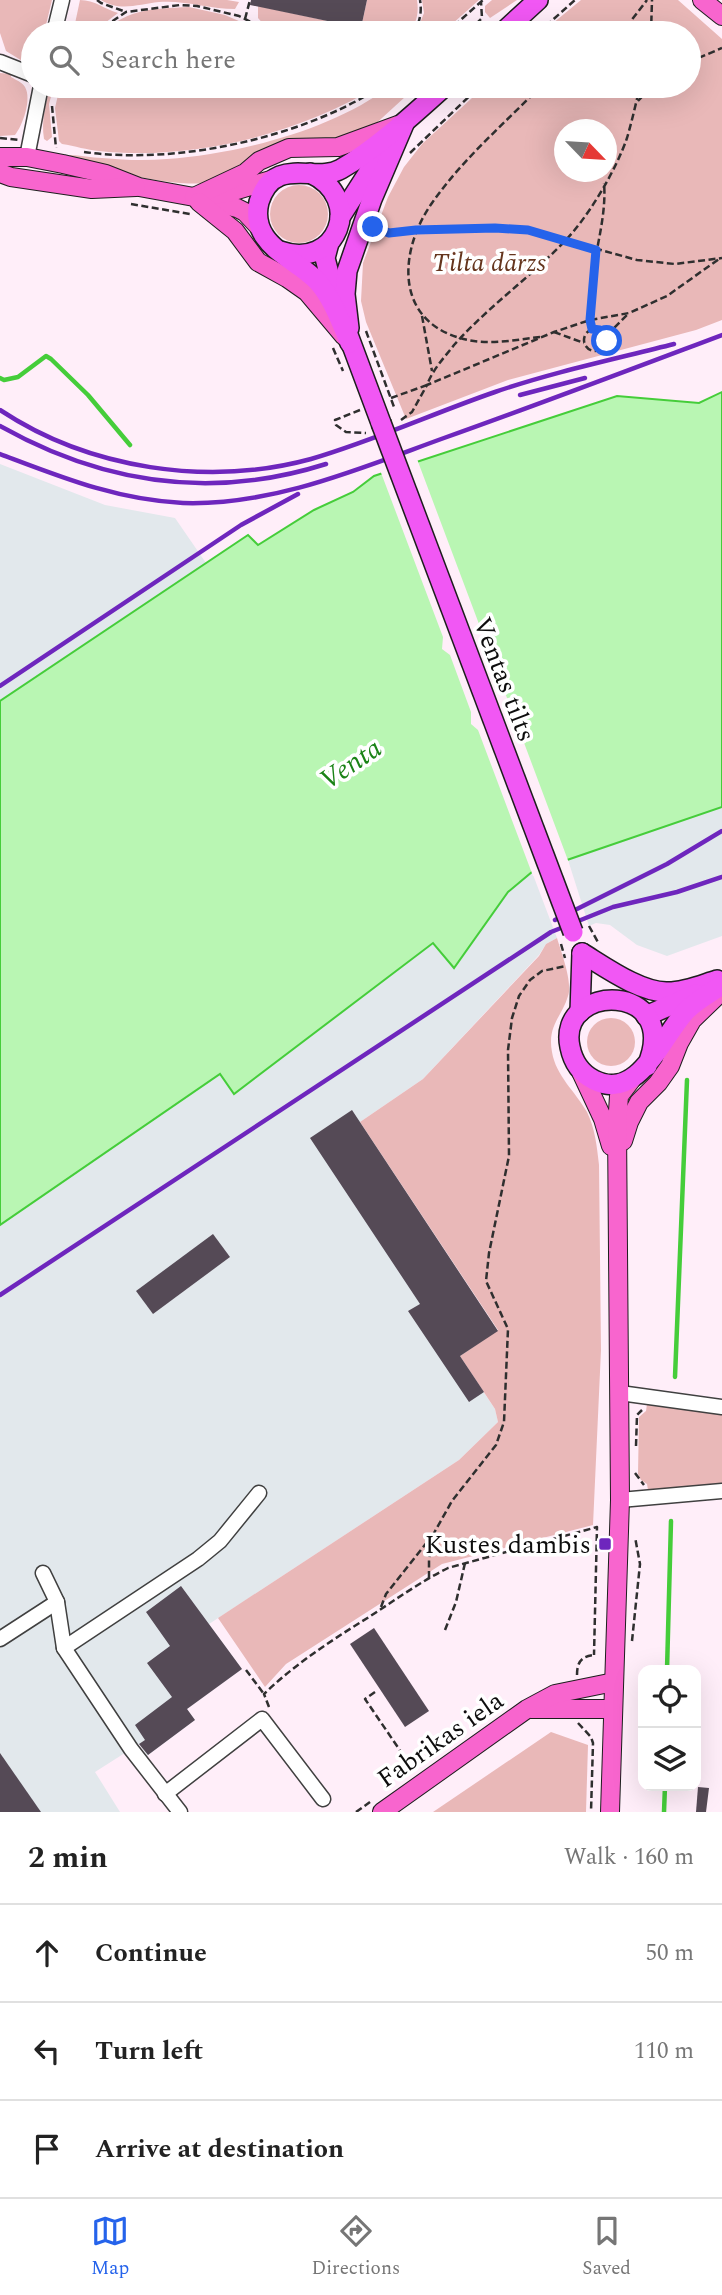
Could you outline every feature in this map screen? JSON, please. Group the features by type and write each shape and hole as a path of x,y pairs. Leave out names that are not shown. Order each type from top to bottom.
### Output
{"highway":[{"path":"516,21 538,0"},
{"path":"520,21 554,0"},
{"path":"341,344 328,297 317,281 271,244 260,228 257,216 262,195 277,178 298,172 338,171 405,122 432,98"},
{"path":"341,216 375,162 405,122"},
{"path":"341,344 347,271 372,199 405,122"},
{"path":"310,173 323,179 333,189 339,202 339,226 329,243 325,258 341,344"},
{"path":"279,250 292,255 305,255 318,251 329,243"},
{"name":"Ventas tilts","path":"341,344 566,935 582,953"},
{"path":"582,953 618,975 649,989 666,993 722,982"},
{"path":"582,953 623,1000"},
{"path":"580,1012 582,953"},
{"path":"646,1016 722,982"},
{"path":"647,1066 654,1050 653,1032 646,1016 636,1006 623,1000 608,999 593,1003 580,1012 572,1026 569,1042 572,1058 581,1072 597,1082 615,1084 632,1079 647,1066 688,1009 722,982"}],"main road":[{"path":"702,0 722,16"},
{"path":"194,197 245,173 259,161 282,150 338,147 405,122"},
{"path":"5,175 21,170 28,149"},
{"path":"0,157 28,149 139,187 194,197 245,212 260,228"},
{"path":"5,175 92,189 139,187"},
{"path":"194,197 231,192 277,178"},
{"path":"194,197 235,231 258,262 307,292 341,344"},
{"path":"616,1165 629,1122 639,1102 670,1066 692,1020 722,990"},
{"path":"581,1072 603,1119 616,1165"},
{"path":"610,1812 620,1500 616,1165 619,1096 632,1079"},
{"name":"Fabrikas iela","path":"382,1812 527,1709 555,1694 614,1682"},
{"path":"527,1709 613,1709"}],"street":[{"path":"57,21 61,0"},
{"path":"0,62 21,70"},
{"path":"28,149 39,98"},
{"path":"620,1393 722,1407"},
{"path":"620,1500 722,1491"},
{"path":"64,1648 198,1559 220,1541 259,1493"},
{"path":"43,1573 57,1602 64,1648 131,1749 180,1812"},
{"path":"0,1639 57,1602"},
{"path":"165,1794 262,1719 323,1799"}],"path":[{"path":"97,0 101,4 126,12"},
{"path":"245,19 249,0"},
{"path":"419,0 419,21"},
{"path":"551,21 575,0"},
{"path":"631,21 649,0"},
{"path":"649,0 650,21"},
{"path":"459,21 482,1"},
{"path":"479,21 482,18 482,1"},
{"path":"113,21 126,12 163,6 197,6 249,21"},
{"path":"701,57 722,48"},
{"path":"77,151 130,156 209,150 306,122 361,98"},
{"path":"405,159 467,98"},
{"path":"529,98 450,179 431,204 416,230 408,264 415,306 422,316 439,329 461,338 482,342 540,337"},
{"path":"401,420 412,412 432,373 461,338 485,312 565,241 604,183 626,138 637,98"},
{"path":"636,103 641,98"},
{"path":"52,104 56,148"},
{"path":"0,138 28,149 65,149"},
{"path":"592,329 590,320 604,183"},
{"path":"123,203 197,216"},
{"path":"373,227 389,233 495,228 528,230 637,260 675,264 720,258"},
{"path":"363,323 391,398 554,332 590,320 629,313 667,296 720,258"},
{"path":"606,336 629,313"},
{"path":"422,316 432,373"},
{"path":"554,332 584,344 590,350 599,351 606,345 606,336 600,330 592,329 585,335 584,344"},
{"path":"341,344 346,378"},
{"path":"360,410 335,420 336,425 346,432 374,428"},
{"path":"380,1609 386,1594 434,1533 452,1501 496,1445 504,1423 508,1329 486,1281 489,1253 509,1156 508,1050 512,1018 519,996 530,980 542,971 568,966 566,935"},
{"path":"264,1694 284,1675 326,1645 448,1568 597,1527 594,1655"},
{"path":"429,1578 434,1533"},
{"path":"446,1630 465,1563"},
{"path":"246,1670 268,1703 268,1709 262,1719"},
{"path":"375,1692 365,1699 414,1771"}],"shaded area":[{"path":"0,464 105,505 175,518 206,563 0,701"},
{"path":"722,807 722,936 667,956 637,945 610,925 596,923 589,926 568,860"},
{"path":"532,872 557,938 546,944 539,955 423,1079 360,1122 498,1331 460,1357 495,1409 498,1422 459,1460 209,1624 242,1669 187,1709 195,1720 147,1756 139,1744 95,1772 120,1812 0,1812 0,1225 220,1074 234,1093 434,943 455,968 508,892"}],"green space":[{"path":"0,0 52,0 47,21 21,21 21,60 6,51 0,33"},
{"path":"80,0 90,1 118,13 108,21 76,21"},
{"path":"101,0 239,2 235,9 169,2 115,6"},
{"path":"367,0 417,0 416,21 362,21"},
{"path":"422,0 479,0 455,21 421,21 424,13"},
{"path":"492,0 517,0 490,18 485,12 485,6"},
{"name":"Tilta dārzs","path":"581,0 678,0 722,39 722,320 696,330 508,380 406,419 366,322 361,301 363,263 388,197 404,167 422,144 472,98 701,98 701,21 556,21"},
{"path":"258,6 328,21 261,21"},
{"path":"189,7 239,21 118,21 142,11"},
{"path":"0,73 11,74 11,77 21,83 21,98 28,98 26,112 15,135 0,136"},
{"path":"47,98 51,98 52,137 47,141 44,139 44,112"},
{"path":"57,98 356,98 314,118 280,130 244,140 171,152 134,153 62,144 59,141 55,108"},
{"path":"373,98 404,98 370,129 210,183 157,180 68,160 70,155 151,160 224,152 313,127"},
{"path":"299,185 320,193 328,214 320,235 299,243 278,235 270,214 278,193"},
{"path":"557,938 566,967 569,990 553,1028 552,1052 562,1076 590,1118 599,1165 601,1350 593,1525 442,1564 286,1664 265,1687 218,1618 459,1460 498,1422 495,1409 460,1356 498,1330 360,1122 423,1079 539,956 546,944"},
{"path":"611,1018 620,1019 628,1025 634,1033 634,1051 628,1059 620,1065 611,1066 602,1065 594,1059 588,1051 587,1042 588,1033 594,1025 602,1019"},
{"path":"647,1404 722,1415 722,1485 648,1490 647,1484 638,1474 639,1417 646,1411"},
{"path":"551,1732 588,1745 586,1812 433,1812"}],"water":[{"name":"Venta","path":"722,392 722,807 532,872 508,892 454,968 433,943 234,1094 220,1074 0,1225 0,701 248,535 258,545 314,510 353,492 374,476 617,396 699,403"}],"pier":[{"path":"417,459 479,624 487,632 486,642 507,698 515,706 514,716 569,863 533,876 478,730 471,724 471,712 450,655 442,649 443,637 380,470"}],"building":[{"path":"251,0 367,0 362,21 327,21 250,5"},
{"path":"352,1110 498,1331 460,1356 484,1392 469,1402 408,1311 420,1304 310,1138"},
{"path":"213,1234 230,1257 153,1314 136,1291"},
{"path":"181,1586 242,1669 187,1709 195,1720 148,1755 139,1744 145,1740 135,1725 172,1697 147,1663 170,1646 146,1612"},
{"path":"374,1628 429,1711 405,1727 350,1644"},
{"path":"0,1753 41,1812 0,1812"},
{"path":"701,1787 709,1788 706,1812 696,1812 698,1791 701,1791"}],"waterway":[{"path":"0,378 4,380 18,377 46,356 88,395 130,445"},
{"path":"675,1377 687,1080"},
{"path":"667,1665 671,1521"},
{"path":"664,1812 665,1791"}],"railway":[{"path":"0,454 90,486 135,497 183,503 250,498 283,492 349,473 722,335"},
{"path":"0,410 35,430 110,459 191,471 272,467 311,459 357,444 517,385 674,344"},
{"path":"520,395 585,378"},
{"path":"0,426 39,446 78,461 118,473 159,480 200,483 241,481 283,475 326,464"},
{"path":"0,686 241,525 298,494"},
{"path":"555,920 667,864 722,831"},
{"path":"0,1295 551,932 613,907 677,892 722,877"}],"place":[{"name":"Kustes dambis","path":"605,1544"}],"route":[{"path":"373,227 389,233 495,228 528,230 596,250 590,320 592,329 604,332 607,341"}]}
